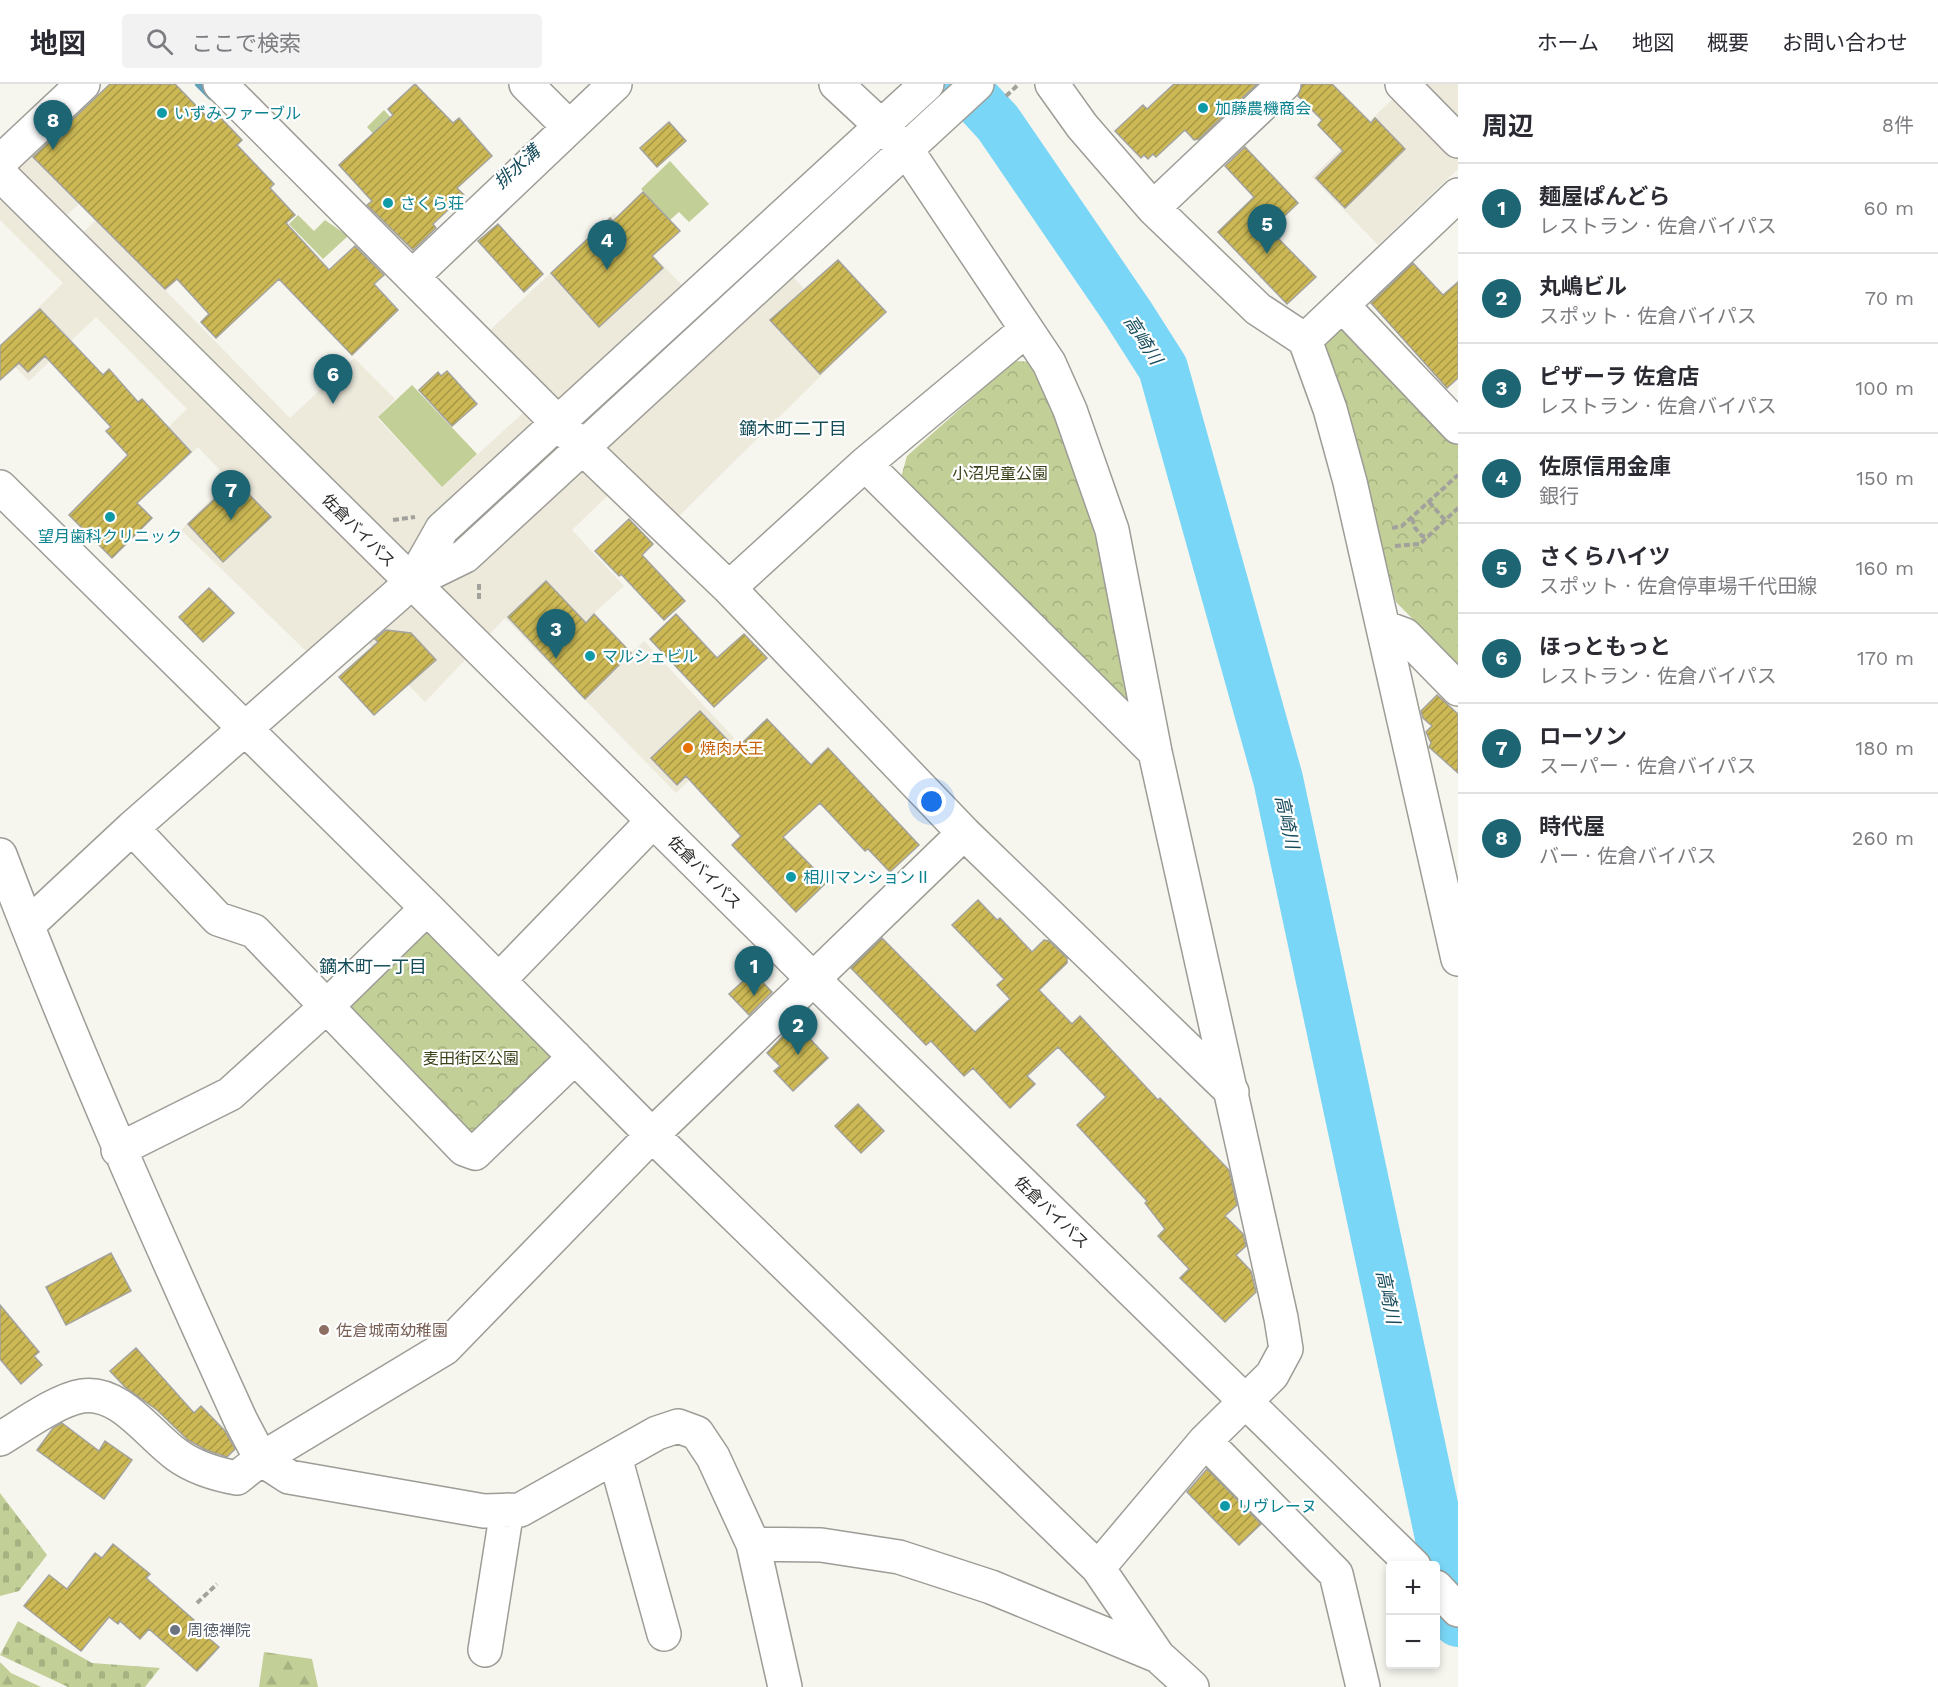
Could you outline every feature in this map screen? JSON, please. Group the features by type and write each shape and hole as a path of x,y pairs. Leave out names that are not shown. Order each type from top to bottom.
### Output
{"main road":[{"path":"0,162 83,84"},
{"path":"220,84 582,447 729,588 964,833 1232,1092"},
{"path":"526,84 568,126"},
{"path":"413,276 568,126 615,84"},
{"path":"836,84 883,125 906,149 1049,363 1113,530 1155,752 1232,1092 1286,1349 1272,1375 1205,1441 1098,1568"},
{"path":"412,582 442,529 927,84"},
{"path":"28,925 132,828 412,582 465,556 977,84"},
{"path":"1052,84 1089,135 1153,208 1257,309 1305,340 1333,419 1383,627 1458,959"},
{"path":"1153,208 1284,84"},
{"path":"1402,84 1458,141"},
{"name":"佐倉バイパス","path":"0,174 813,980 1409,1561"},
{"path":"1305,340 1458,195"},
{"path":"1342,305 1458,427"},
{"path":"729,588 865,464 1026,330"},
{"path":"865,464 1155,752"},
{"path":"0,488 427,908 652,1135 1098,1568 1158,1656 1192,1687"},
{"path":"1383,627 1405,635 1458,689"},
{"path":"499,980 653,821"},
{"path":"132,828 218,919 254,931 464,1149 475,1153 575,1057"},
{"path":"0,1439 67,1401 81,1396 98,1395 118,1405 178,1456 211,1473 237,1478 261,1459 445,1348 652,1135 964,833"},
{"path":"4,876 28,925 63,1019 118,1150 241,1421 261,1459 289,1477 484,1511 520,1510 657,1433 678,1426 697,1433 713,1457 753,1544 785,1687"},
{"path":"118,1150 230,1094 327,1006 427,908"},
{"path":"1205,1441 1336,1574 1363,1687"},
{"path":"615,1457 664,1634"},
{"path":"485,1650 507,1510"},
{"path":"753,1544 821,1545 899,1557 991,1587 1158,1656"},
{"path":"1440,1591 1458,1610"}],"path":[{"path":"1385,530 1402,526 1458,475"},
{"path":"1454,479 1458,484"},
{"path":"1429,502 1445,520"},
{"path":"1390,546 1420,544 1458,508"},
{"path":"1412,518 1415,528 1422,536 1428,536"},
{"path":"197,1604 217,1584"}],"shaded area":[{"path":"1408,84 1458,84 1458,169 1378,245 1312,177"},
{"path":"89,101 136,150 62,220 78,237 137,182 203,255 166,291 290,418 354,358 395,399 377,418 442,487 524,412 467,352 614,213 720,326 784,267 854,343 672,523 628,476 572,530 624,586 594,613 632,652 644,641 734,738 676,793 505,618 425,702 344,618 307,652 181,530 229,480 198,447 155,488 131,463 187,409 96,317 29,381 0,351 0,346 63,283 0,220 0,154"}],"green space":[{"path":"384,110 414,143 378,139 367,127"},
{"path":"867,159 870,159 870,162 596,412 592,408"},
{"path":"670,161 709,204 689,222 679,212 670,220 641,189"},
{"path":"298,215 314,231 325,220 348,236 323,259 289,224"},
{"path":"1340,329 1352,332 1458,444 1458,665 1396,602 1326,347 1326,339"},
{"name":"小沼児童公園","path":"1014,361 1047,363 1139,695 1131,705 900,481 907,456"},
{"path":"412,385 477,454 442,487 378,417"},
{"path":"550,452 550,456 453,545 449,540"},
{"name":"麦田街区公園","path":"423,926 558,1053 477,1142 347,1004"},
{"path":"0,1493 47,1555 19,1591 0,1596"},
{"path":"18,1621 92,1663 160,1668 145,1687 68,1687 0,1655"},
{"path":"264,1652 312,1659 318,1687 259,1687"},
{"path":"0,1662 11,1673 41,1687 0,1687"}],"building":[{"path":"110,84 175,84 213,123 220,117 242,140 237,145 274,184 270,188 295,215 286,223 329,270 355,246 384,275 374,284 398,310 352,355 279,279 216,338 201,322 209,314 177,279 165,289 33,157"},
{"path":"415,84 453,123 459,118 492,156 457,188 464,195 433,224 436,228 413,250 367,205 372,201 339,165 393,115 388,109"},
{"path":"1174,84 1257,84 1199,139 1194,140 1185,130 1156,157 1153,154 1148,159 1144,155 1141,158 1115,131 1143,105 1147,109"},
{"path":"1302,84 1332,84 1371,123 1375,118 1405,149 1345,208 1316,178 1343,151 1318,125 1322,120 1298,96"},
{"path":"669,122 686,141 657,167 640,148"},
{"path":"1245,147 1298,203 1270,230 1316,277 1287,304 1218,232 1254,197 1225,166"},
{"path":"643,192 680,231 652,256 663,268 599,327 551,273 610,218 613,221"},
{"path":"498,224 543,274 524,292 478,241"},
{"path":"838,260 886,312 820,374 770,320"},
{"path":"1413,263 1443,295 1458,282 1458,378 1447,388 1371,303"},
{"path":"40,309 103,375 109,369 138,402 142,399 191,452 137,503 152,518 112,558 69,515 128,455 106,431 111,427 45,356 28,372 19,363 0,380 0,346"},
{"path":"447,371 477,404 452,426 419,390 438,372 441,376"},
{"path":"235,480 271,517 223,562 188,524"},
{"path":"629,519 653,544 642,555 685,601 664,620 621,574 619,576 595,551"},
{"path":"546,581 586,623 594,614 631,653 585,699 508,617"},
{"path":"209,588 234,613 203,642 179,617"},
{"path":"676,614 717,658 744,634 767,658 714,707 650,639"},
{"path":"386,630 411,633 436,660 374,715 339,677 378,642 375,639"},
{"path":"1437,695 1458,714 1458,773 1429,747 1431,743 1426,732 1432,726 1423,718 1421,711"},
{"path":"700,711 736,749 767,719 811,765 828,748 919,845 890,872 868,849 865,851 820,803 783,837 827,882 796,912 732,845 741,836 686,776 677,785 651,758"},
{"path":"978,900 997,920 1000,918 1032,952 1044,940 1049,941 1067,958 1067,963 1039,990 1072,1024 1080,1016 1158,1100 1160,1098 1229,1170 1237,1205 1225,1216 1243,1234 1246,1246 1236,1255 1251,1271 1256,1292 1225,1322 1180,1278 1189,1269 1158,1236 1165,1229 1145,1203 1147,1201 1077,1125 1106,1097 1058,1047 1027,1076 1035,1084 1010,1108 973,1068 964,1076 931,1041 926,1045 851,968 882,938 975,1032 1010,999 997,985 1004,979 952,925"},
{"path":"753,972 772,992 749,1015 729,994"},
{"path":"795,1023 828,1058 793,1091 774,1071 780,1066 767,1053"},
{"path":"858,1104 884,1131 861,1153 835,1126"},
{"path":"111,1253 131,1291 66,1325 46,1287"},
{"path":"0,1305 39,1352 34,1356 42,1365 21,1384 0,1359"},
{"path":"136,1348 194,1413 201,1406 225,1431 235,1449 227,1457 206,1450 188,1440 157,1410 125,1387 110,1371"},
{"path":"62,1423 99,1451 105,1441 132,1460 104,1499 37,1450 53,1428"},
{"name":"リヴレーヌ","path":"1207,1469 1261,1524 1239,1545 1187,1492"},
{"path":"113,1544 150,1574 146,1578 194,1620 191,1623 219,1647 197,1671 149,1629 140,1639 120,1621 118,1624 109,1617 81,1651 24,1606 49,1575 67,1589 95,1553 102,1558"}],"waterway":[{"name":"排水溝","path":"199,84 211,96"},
{"name":"高崎川","path":"962,84 998,123 1163,368 1278,779 1458,1622"}],"place":[{"name":"加藤農機商会","path":"1203,108"},
{"name":"いずみファーブル","path":"162,113"},
{"name":"時代屋","path":"53,150"},
{"name":"さくら荘","path":"388,203"},
{"name":"さくらハイツ","path":"1267,254"},
{"name":"佐原信用金庫","path":"607,270"},
{"name":"ほっともっと","path":"333,404"},
{"name":"望月歯科クリニック","path":"110,517"},
{"name":"ローソン","path":"231,520"},
{"name":"マルシェビル","path":"590,656"},
{"name":"ピザーラ 佐倉店","path":"556,659"},
{"name":"焼肉大王","path":"688,748"},
{"name":"相川マンションⅡ","path":"791,877"},
{"name":"麺屋ぱんどら","path":"754,996"},
{"name":"丸嶋ビル","path":"798,1055"},
{"name":"佐倉城南幼稚園","path":"324,1330"},
{"name":"リヴレーヌ","path":"1225,1506"},
{"name":"周徳禅院","path":"175,1630"}],"district":[{"name":"鏑木町二丁目","path":"793,429"},
{"name":"鏑木町一丁目","path":"373,967"}]}
